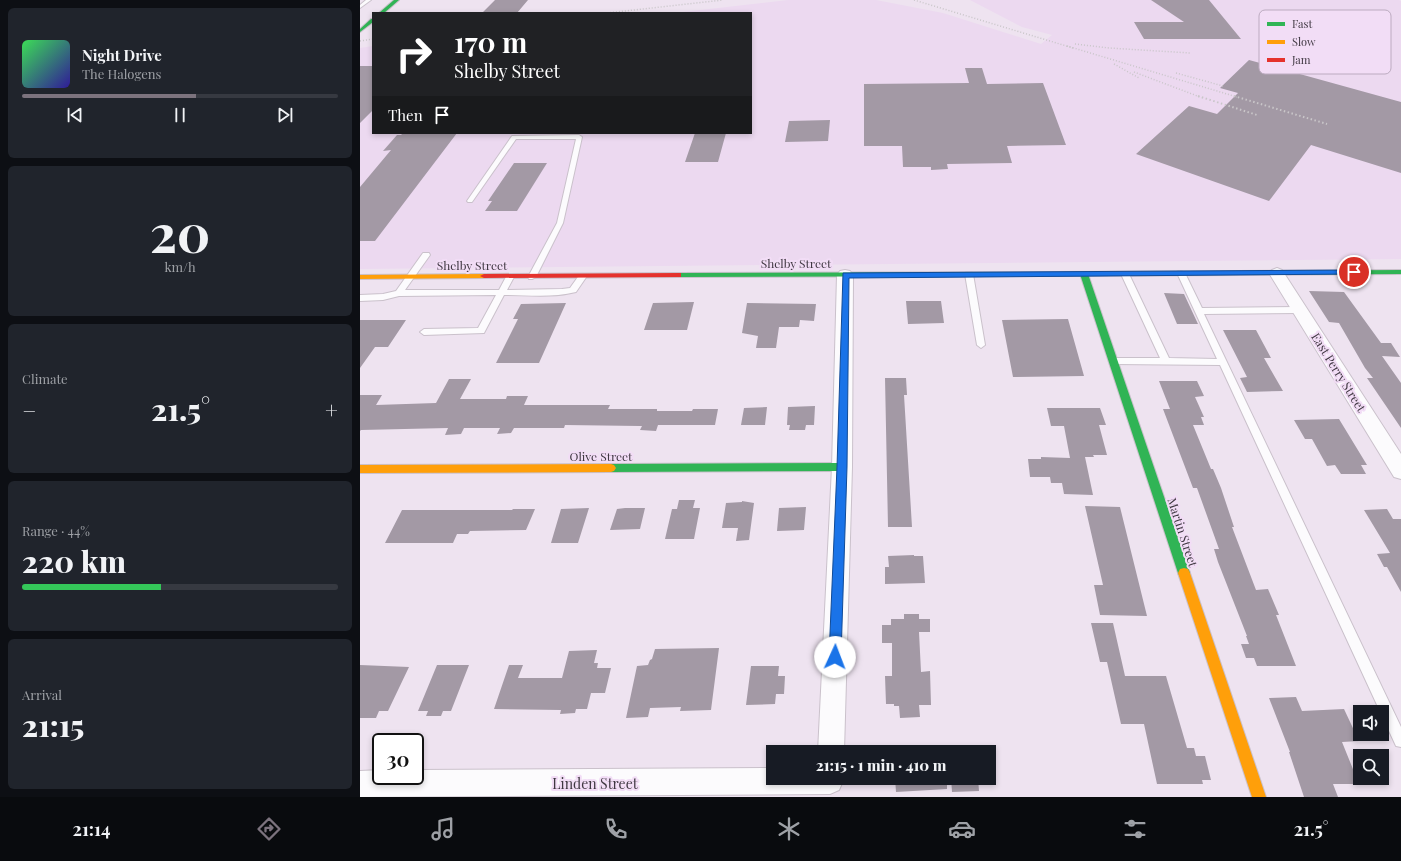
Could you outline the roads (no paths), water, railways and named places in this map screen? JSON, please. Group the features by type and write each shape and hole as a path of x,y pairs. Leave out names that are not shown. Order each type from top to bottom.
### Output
{"main road":[{"path":"382,12 397,0"},
{"name":"Shelby Street","path":"360,277 1401,272"},
{"name":"Martin Street","path":"1084,274 1259,797"},
{"name":"Olive Street","path":"360,469 842,467"}],"street":[{"name":"East Perry Street","path":"1277,272 1401,471"},
{"path":"831,745 842,467 845,275"},
{"name":"Linden Street","path":"360,784 766,785"}],"lane":[{"path":"360,7 369,0"},
{"path":"470,200 514,137 580,135 560,223 532,277"},
{"path":"400,293 426,255"},
{"path":"1180,273 1401,740"},
{"path":"969,274 981,345"},
{"path":"1125,274 1166,362"},
{"path":"360,298 383,298 400,293 573,290 583,276"},
{"path":"424,332 481,331 510,277"},
{"path":"1198,311 1300,310"},
{"path":"1114,361 1223,362"}],"railway":[{"path":"616,12 723,0"},
{"path":"914,0 1073,48"},
{"path":"360,41 372,39"},
{"path":"1075,44 1109,48 1190,53"},
{"path":"1067,46 1237,97"},
{"path":"1114,64 1139,78"},
{"path":"1134,72 1200,97"},
{"path":"1176,73 1223,86"},
{"path":"1198,96 1257,115"},
{"path":"1234,96 1327,124"}]}
